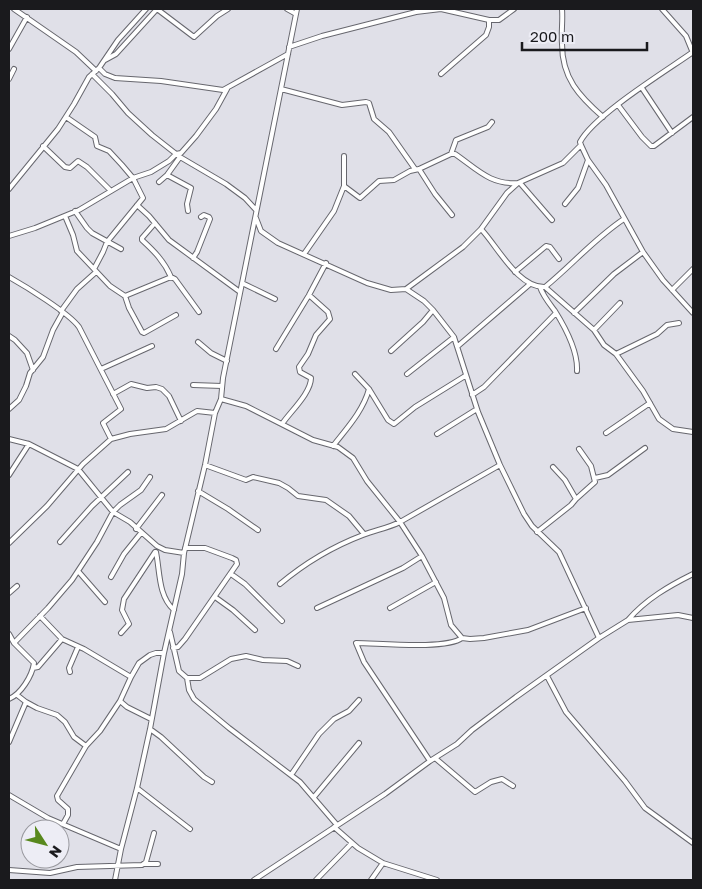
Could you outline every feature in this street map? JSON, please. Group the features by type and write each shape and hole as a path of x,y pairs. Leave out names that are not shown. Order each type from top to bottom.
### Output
{"street":[{"path":"14,9 76,52 96,71 128,113 178,156 226,184 245,198 256,210"},
{"path":"9,189 66,117 85,84 118,40 146,9"},
{"path":"104,61 116,54 157,9 194,37 217,16 228,9"},
{"path":"287,9 296,14"},
{"path":"115,880 120,849 138,788 164,653 182,574 184,553 215,413 221,399 240,292 297,9"},
{"path":"289,47 322,36 416,12 441,10 489,20 502,19 514,9"},
{"path":"562,9 562,50 567,74 577,91 603,117"},
{"path":"662,9 686,36 693,52 618,105 586,132 580,142 588,160 606,185 644,252 672,290 693,313"},
{"path":"9,49 27,18"},
{"path":"441,74 486,35 489,20"},
{"path":"96,71 115,78 176,82 223,90 288,54"},
{"path":"9,79 14,69"},
{"path":"642,88 672,132"},
{"path":"9,228 11,235 65,216 133,178 151,172 178,156 205,125 227,89"},
{"path":"282,89 342,105 369,103 374,119 389,132 452,215"},
{"path":"618,105 651,146 654,146 693,117"},
{"path":"9,409 19,400 33,370 43,357 52,330 62,311 77,289 95,270 107,242 143,198 133,178 112,154 98,146 95,137 66,117"},
{"path":"451,154 456,140 488,127 492,122"},
{"path":"256,216 262,231 278,243 367,283 391,290 406,289 463,247 481,229 507,193 519,183 563,163 581,145"},
{"path":"44,146 65,167 70,168 78,161 88,167 111,191"},
{"path":"344,186 360,198 379,181 394,180 451,154 456,154 486,178 504,184 519,183"},
{"path":"159,182 167,175 178,156"},
{"path":"304,254 334,211 344,186 344,156"},
{"path":"565,204 578,188 588,160"},
{"path":"167,175 191,188 187,204 188,211"},
{"path":"519,183 552,220"},
{"path":"137,205 169,240 240,292"},
{"path":"75,211 92,234 121,249"},
{"path":"193,258 210,219 204,215 201,217"},
{"path":"65,216 74,236 77,251 110,286 125,296 129,308 144,333 176,315"},
{"path":"481,229 515,272 530,284 545,287 603,233 624,219"},
{"path":"155,223 142,240 160,258 171,277 199,312"},
{"path":"515,272 546,246 559,259"},
{"path":"574,313 614,274 644,252"},
{"path":"276,350 326,263"},
{"path":"672,290 693,270"},
{"path":"9,277 62,311 74,320 79,327 121,409 103,423 112,439"},
{"path":"125,296 171,277"},
{"path":"242,283 275,299"},
{"path":"414,283 415,296"},
{"path":"458,346 530,284"},
{"path":"540,287 556,313 575,357 577,371"},
{"path":"545,287 594,330 604,344 616,354 664,423 673,429 693,432"},
{"path":"406,289 434,310 454,337 465,376 500,465 524,514 537,532 559,552 599,638"},
{"path":"282,424 303,399 311,383 311,378 300,372 299,367 308,354 316,335 330,319 328,312 309,295"},
{"path":"594,330 620,303"},
{"path":"391,351 434,310"},
{"path":"472,395 484,387 556,313"},
{"path":"616,354 656,334 667,325 679,323"},
{"path":"9,336 27,353 33,370"},
{"path":"407,374 454,337"},
{"path":"198,342 209,352 227,361"},
{"path":"101,369 152,346"},
{"path":"355,374 369,389 388,420 394,424 415,407 465,376"},
{"path":"113,394 131,384 147,388 162,388 169,396 181,421"},
{"path":"193,385 222,386"},
{"path":"333,446 360,410 369,389"},
{"path":"221,399 246,406 313,440 343,450 353,458 367,481 400,522 422,556 444,598 451,625 462,638 470,640 528,630 586,608"},
{"path":"606,433 650,403"},
{"path":"437,434 477,409"},
{"path":"9,543 40,513 78,470 112,439 130,434 166,429 197,411 215,413"},
{"path":"9,439 29,444 78,470 113,512 130,522 157,546 165,550 184,553"},
{"path":"9,475 29,444"},
{"path":"595,478 608,475 645,448"},
{"path":"537,532 596,482 591,466 580,449"},
{"path":"205,465 246,480 253,477 279,483 298,496 326,500 349,516 364,534"},
{"path":"280,584 300,568 364,534 387,528 400,522 500,465"},
{"path":"553,467 565,480 576,499"},
{"path":"60,542 100,497 128,472"},
{"path":"14,643 78,571 98,542 113,512 141,490 150,477"},
{"path":"198,491 258,530"},
{"path":"136,528 162,495"},
{"path":"111,577 124,554 141,533"},
{"path":"157,546 156,552 162,590 169,606 174,610"},
{"path":"173,648 181,644 237,564 236,560 205,548 186,548"},
{"path":"121,633 130,624 122,610 124,599 156,552"},
{"path":"317,608 403,568 422,556"},
{"path":"78,571 105,602"},
{"path":"231,574 245,584 282,621"},
{"path":"254,880 457,744 472,730 599,638 628,620 649,600 693,574"},
{"path":"390,608 436,582"},
{"path":"9,593 17,586"},
{"path":"215,597 255,630"},
{"path":"628,620 665,615 693,618"},
{"path":"40,616 62,639 98,657 131,677"},
{"path":"169,630 179,671 187,678 189,690 194,699 300,782 336,826 358,848 383,863 427,879 437,880"},
{"path":"9,634 14,643 34,663 33,668 17,694 9,699"},
{"path":"462,638 458,642 436,645 356,643 364,662 432,760 475,792 491,782 502,778 513,786"},
{"path":"33,668 38,666 62,639"},
{"path":"70,672 69,668 78,647"},
{"path":"66,819 68,808 56,796 86,746 100,731 120,701 131,677 144,658 156,653 164,653"},
{"path":"187,678 200,678 221,663 246,656 263,660 287,661 298,666"},
{"path":"547,676 566,712 625,781 639,802 693,843"},
{"path":"17,694 26,702 57,715 65,722 74,737 86,746"},
{"path":"291,774 319,734 334,719 349,711 359,700"},
{"path":"120,701 127,707 151,719"},
{"path":"9,742 26,702"},
{"path":"150,729 212,782"},
{"path":"314,797 360,743"},
{"path":"138,788 190,829"},
{"path":"9,795 50,819"},
{"path":"70,827 120,849"},
{"path":"145,864 154,833"},
{"path":"316,880 352,843"},
{"path":"371,880 383,863"},
{"path":"9,870 50,874 77,867 158,864"}]}
